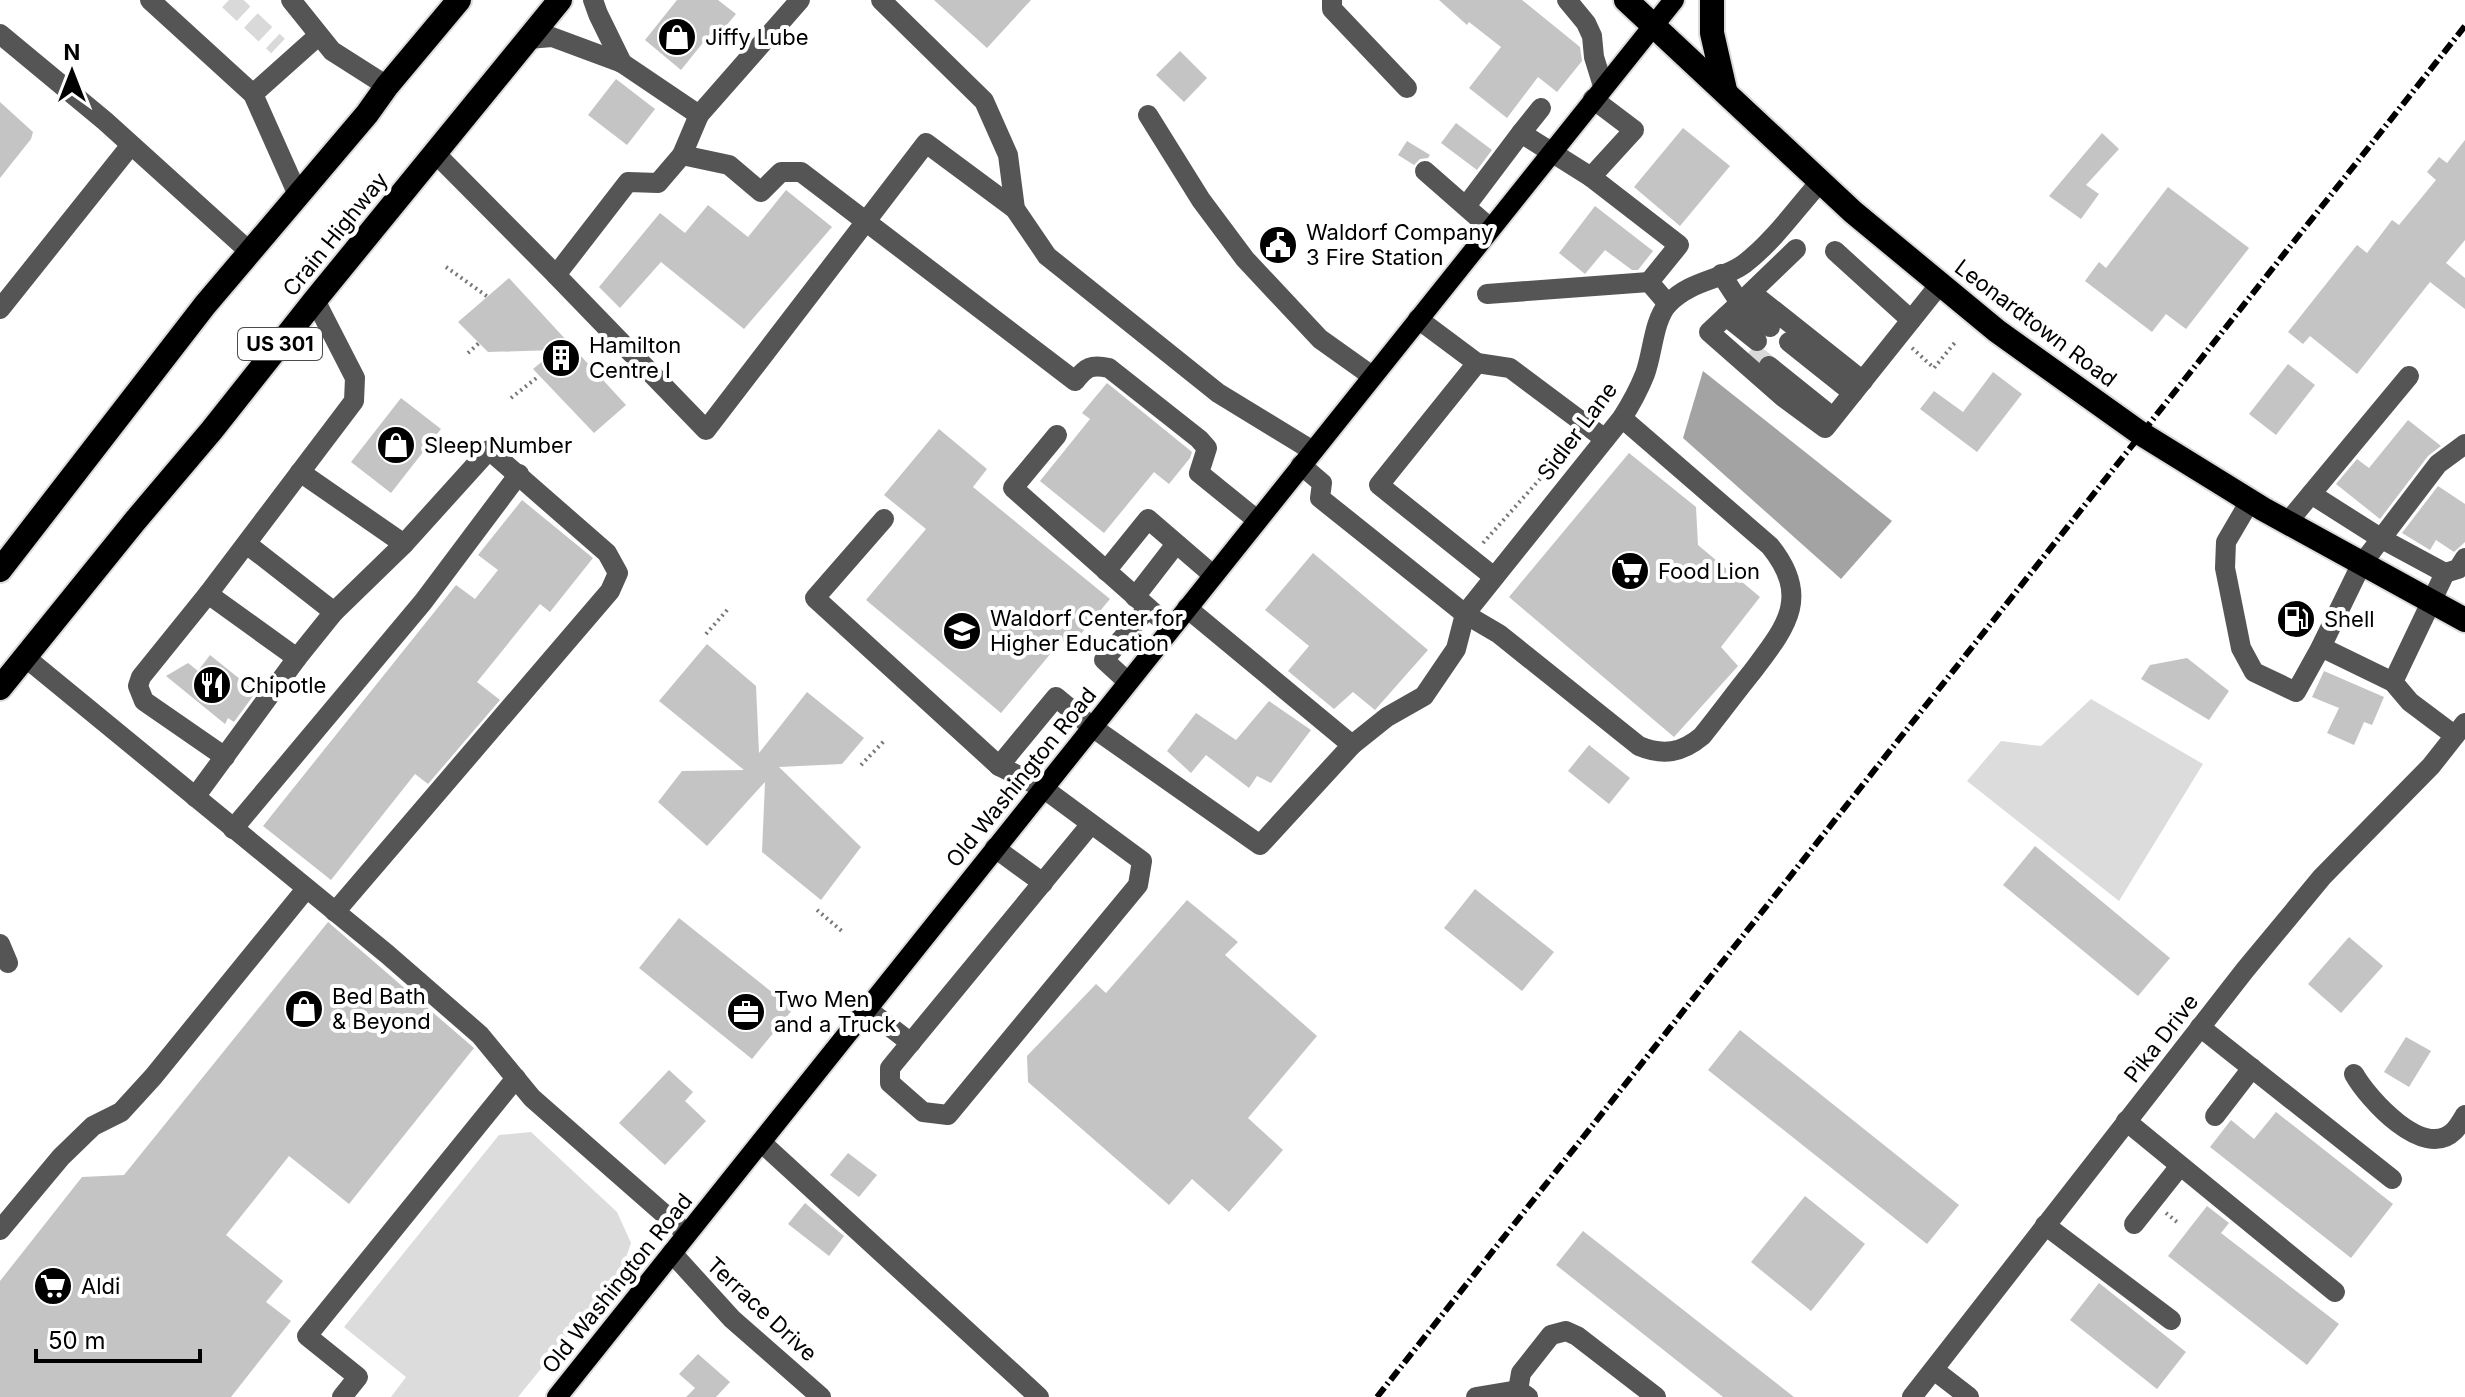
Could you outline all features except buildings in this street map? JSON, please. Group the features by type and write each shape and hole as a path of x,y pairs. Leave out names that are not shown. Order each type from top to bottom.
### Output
{"highway":[{"path":"0,570 205,305 459,0"},
{"name":"Crain Highway","path":"0,688 560,0"},
{"name":"Leonardtown Road","path":"1626,0 1820,182 1997,331 2140,433 2250,501 2465,620"},
{"path":"1712,0 1712,33 1725,90"}],"main road":[{"name":"Old Washington Road","path":"557,1397 1674,0"}],"street":[{"path":"150,0 253,94 298,195"},
{"path":"291,0 332,51 387,86"},
{"path":"593,0 622,63"},
{"path":"556,275 628,182 658,183 682,155 699,115 800,0"},
{"path":"881,0 984,101 1008,155 1015,209"},
{"path":"1332,0 1332,9 1407,88"},
{"path":"1567,0 1586,23 1592,36 1598,92 1634,130 1591,177"},
{"path":"0,34 131,145 250,252"},
{"path":"253,94 285,53 318,36"},
{"path":"528,39 552,37 622,63 699,115"},
{"path":"1466,206 1541,108"},
{"path":"1148,115 1201,200 1245,259 1320,339 1372,376"},
{"path":"1487,294 1649,282 1679,245 1591,177 1521,133"},
{"path":"435,153 706,430 926,143 1015,209 1047,256 1218,393 1307,458 1322,483 1320,498 1465,614 1499,634 1639,746 1653,752 1670,752 1688,748 1702,736 1783,631 1791,606 1791,586 1783,562 1770,546 1622,418"},
{"path":"0,309 131,145"},
{"path":"682,155 729,165 761,192 781,172 801,172 1075,381 1085,368 1094,364 1109,368 1199,439 1207,448 1199,473 1257,520"},
{"path":"1425,171 1490,228"},
{"path":"1649,282 1668,304 1697,283 1744,264 1820,182"},
{"path":"1796,249 1709,332 1783,397 1825,428 1940,284"},
{"path":"1835,251 1905,328"},
{"path":"1721,274 1734,309 1759,340 1734,309"},
{"path":"225,757 144,701 138,686 141,677 248,545 354,401 355,378 315,300"},
{"name":"Sidler Lane","path":"1465,614 1622,418 1645,373 1668,304"},
{"path":"1734,309 1847,400"},
{"path":"1418,319 1477,363 1510,368 1605,439"},
{"path":"1847,400 1778,355 1847,400"},
{"path":"1477,363 1379,485 1494,577"},
{"path":"2287,523 2409,376"},
{"path":"1057,435 1013,488 1171,628"},
{"path":"2250,501 2226,542 2225,568 2241,648 2254,672 2296,692 2361,565 2438,464 2465,444"},
{"path":"195,797 334,612 404,544 489,450 519,474 607,553 618,573 610,591 335,912"},
{"path":"300,472 404,544"},
{"path":"233,829 423,602 519,474"},
{"path":"2311,494 2382,539 2445,573 2458,569 2465,558"},
{"path":"884,519 815,598 999,766 1043,788 1142,861 1138,885 948,1115 923,1112 890,1083 890,1068 1091,824"},
{"path":"1106,571 1148,519 1213,575"},
{"path":"1128,682 1104,660 1176,544"},
{"path":"248,545 334,612"},
{"path":"2393,682 2445,573"},
{"path":"208,594 297,658"},
{"path":"1187,608 1352,745"},
{"path":"999,766 1056,697 1092,727 1260,845 1352,745 1387,717 1424,696 1456,649 1465,614"},
{"path":"2321,647 2393,682 2410,702 2459,729"},
{"path":"25,657 480,1035 532,1098 687,1234"},
{"name":"Pika Drive","path":"1912,1397 2200,1027 2322,877 2431,766 2459,729"},
{"path":"995,848 1043,883"},
{"path":"0,1230 61,1157 93,1126 121,1112 153,1077 306,889"},
{"path":"867,1009 911,1043"},
{"path":"2200,1027 2392,1179"},
{"path":"2215,1116 2252,1068"},
{"path":"2354,1074 2361,1087 2417,1137 2435,1139 2453,1133 2465,1115"},
{"path":"342,1397 358,1377 307,1336 516,1078"},
{"path":"2126,1121 2335,1292"},
{"path":"761,1142 1039,1397"},
{"path":"2134,1224 2180,1166"},
{"path":"2045,1225 2171,1320"},
{"name":"Terrace Drive","path":"672,1253 732,1319 821,1397"},
{"path":"1476,1397 1523,1393 1521,1373 1551,1335 1566,1331 1577,1336 1656,1397"},
{"path":"1934,1370 1969,1397"}],"path":[{"path":"446,267 488,297"},
{"path":"1905,328 1934,368 1957,340"},
{"path":"468,353 479,343"},
{"path":"511,398 539,376"},
{"path":"1554,463 1584,424"},
{"path":"1471,558 1540,479"},
{"path":"706,634 728,609"},
{"path":"861,765 885,740"},
{"path":"817,910 843,932"}],"shaded area":[{"path":"1703,371 1892,521 1841,579 1683,438"},
{"path":"2091,699 2203,764 2119,901 1967,781 2001,741 2041,746"},
{"path":"531,1132 617,1212 631,1243 622,1269 518,1397 391,1397 406,1377 344,1327 499,1135"}],"tunnel":[{"path":"229,0 278,46"},
{"path":"1750,351 1769,366"}],"railway":[{"path":"1377,1397 2465,26"}],"place":[{"name":"Jiffy Lube","path":"677,37"},
{"name":"Waldorf Company 3 Fire Station","path":"1278,245"},
{"name":"Hamilton Centre I","path":"561,358"},
{"name":"Sleep Number","path":"396,445"},
{"name":"Food Lion","path":"1630,571"},
{"name":"Shell","path":"2296,619"},
{"name":"Waldorf Center for Higher Education","path":"962,631"},
{"name":"Chipotle","path":"212,685"},
{"name":"Bed Bath & Beyond","path":"304,1009"},
{"name":"Two Men and a Truck","path":"746,1012"},
{"name":"Aldi","path":"53,1286"}]}
